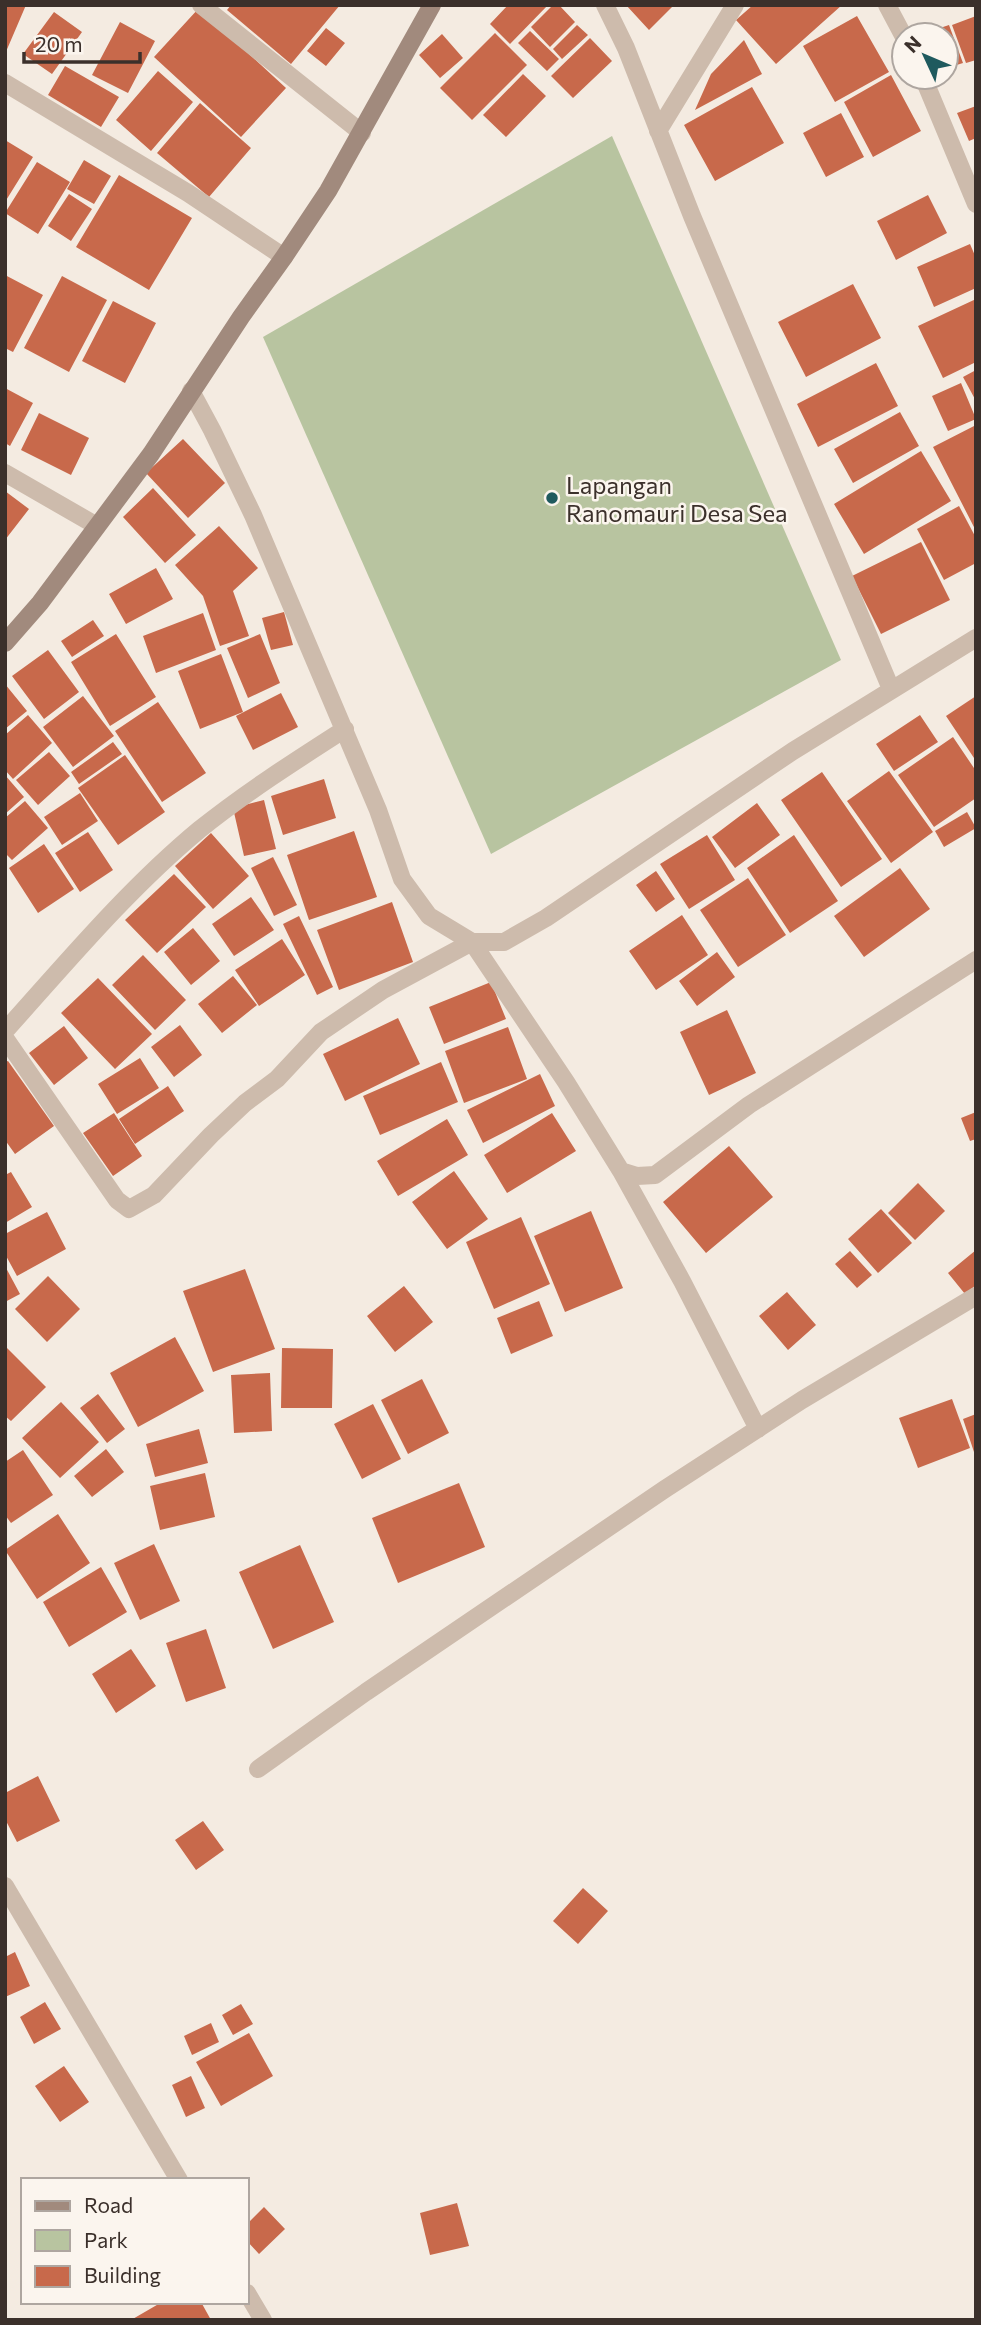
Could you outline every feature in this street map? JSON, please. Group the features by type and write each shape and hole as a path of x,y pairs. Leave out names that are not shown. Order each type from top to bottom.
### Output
{"main road":[{"path":"5,643 40,603 150,454 284,257 328,191 432,5"}],"street":[{"path":"201,5 362,133"},
{"path":"605,5 626,48 658,131 891,689"},
{"path":"658,131 735,5"},
{"path":"887,5 896,21"},
{"path":"5,83 188,193 284,257"},
{"path":"929,91 976,204"},
{"path":"191,391 253,515 379,810 402,879 429,916 472,942 566,1082 621,1171 758,1429"},
{"path":"5,473 97,526"},
{"path":"5,1038 117,1200 130,1209 154,1195 211,1135 245,1103 277,1079 321,1032 383,990 472,942 504,942 545,918 793,751 976,638"},
{"path":"5,1031 150,874 249,792 345,729"},
{"path":"621,1171 638,1176 655,1175 749,1105 976,960"},
{"path":"258,1769 665,1489 802,1400 976,1296"},
{"path":"5,1886 178,2178"},
{"path":"248,2295 263,2320"}],"green space":[{"name":"Lapangan Ranomauri Desa Sea","path":"612,136 841,660 491,854 263,337"}],"building":[{"path":"5,5 26,5 5,54"},
{"path":"231,5 340,5 291,64 227,10"},
{"path":"508,5 548,5 510,44 490,24"},
{"path":"553,5 559,5 575,22 550,47 531,27"},
{"path":"626,5 674,5 649,30"},
{"path":"753,5 842,5 776,64 736,20"},
{"path":"199,8 286,88 241,137 154,57"},
{"path":"54,12 82,32 52,74 23,54"},
{"path":"857,16 889,72 835,102 803,46"},
{"path":"976,16 976,60 966,63 960,47 960,22"},
{"path":"120,22 155,41 128,93 92,75"},
{"path":"577,25 588,35 562,59 553,49"},
{"path":"326,28 345,43 326,66 307,51"},
{"path":"530,31 559,59 547,71 518,43"},
{"path":"495,33 527,65 472,120 440,88"},
{"path":"442,34 463,58 440,78 419,55"},
{"path":"590,38 612,61 573,98 551,76"},
{"path":"744,40 762,74 695,110 711,74"},
{"path":"65,66 119,97 101,127 48,95"},
{"path":"158,71 193,102 151,151 116,120"},
{"path":"523,74 546,96 506,137 483,115"},
{"path":"890,76 890,91 900,91 921,131 873,157 844,102"},
{"path":"752,87 784,143 715,181 684,125"},
{"path":"200,103 251,148 209,197 157,153"},
{"path":"976,106 976,138 969,141 957,113"},
{"path":"841,113 864,157 826,177 803,133"},
{"path":"5,140 33,157 5,202"},
{"path":"84,160 111,176 94,204 67,189"},
{"path":"37,162 70,182 38,234 5,213"},
{"path":"119,175 192,218 149,290 76,247"},
{"path":"69,194 92,209 71,241 48,226"},
{"path":"928,195 947,233 896,260 877,221"},
{"path":"970,244 976,258 976,288 934,307 917,267"},
{"path":"5,275 43,295 13,352 5,348"},
{"path":"62,276 107,300 69,372 24,348"},
{"path":"853,284 881,338 806,377 778,322"},
{"path":"976,299 976,362 943,378 918,326"},
{"path":"113,301 156,323 125,383 82,361"},
{"path":"876,363 898,406 818,447 797,404"},
{"path":"976,370 976,401 963,377"},
{"path":"961,383 976,419 948,431 932,396"},
{"path":"5,388 33,403 10,446 5,443"},
{"path":"900,412 919,446 853,483 834,449"},
{"path":"39,413 89,438 71,475 21,450"},
{"path":"976,425 976,531 933,447"},
{"path":"183,439 225,483 188,518 146,473"},
{"path":"921,451 951,501 864,554 834,504"},
{"path":"153,488 196,535 165,563 123,517"},
{"path":"5,491 29,509 5,540"},
{"path":"959,506 976,538 976,563 944,580 917,529"},
{"path":"219,526 258,568 233,591 249,636 220,646 203,596 175,565"},
{"path":"921,542 950,600 881,634 852,576"},
{"path":"156,568 173,599 126,624 109,594"},
{"path":"284,612 293,645 271,650 262,618"},
{"path":"203,613 216,650 156,673 143,636"},
{"path":"93,620 104,636 72,657 61,641"},
{"path":"116,634 156,697 110,726 71,662"},
{"path":"260,634 280,683 248,698 227,648"},
{"path":"48,650 79,692 44,719 12,676"},
{"path":"221,654 243,712 200,729 178,671"},
{"path":"5,684 27,711 5,729"},
{"path":"281,693 298,727 253,750 236,716"},
{"path":"83,696 114,736 73,767 43,727"},
{"path":"976,696 976,761 946,716"},
{"path":"158,702 206,773 162,802 115,731"},
{"path":"28,715 52,743 13,779 5,770 5,735"},
{"path":"920,715 938,742 894,771 876,744"},
{"path":"953,737 976,771 976,798 934,827 898,775"},
{"path":"113,742 122,754 79,784 71,772"},
{"path":"49,752 70,776 38,805 16,780"},
{"path":"125,755 165,812 118,845 78,788"},
{"path":"889,771 933,832 891,863 847,801"},
{"path":"822,772 882,859 841,887 781,800"},
{"path":"5,775 24,797 5,814"},
{"path":"324,779 336,818 283,835 271,796"},
{"path":"80,793 98,821 62,845 44,817"},
{"path":"264,800 276,849 244,856 233,808"},
{"path":"25,801 48,828 12,860 5,853 5,818"},
{"path":"757,803 780,835 735,868 712,837"},
{"path":"967,812 976,828 944,847 935,831"},
{"path":"354,831 377,897 309,920 287,855"},
{"path":"88,832 113,870 80,892 55,853"},
{"path":"211,833 249,876 213,909 175,866"},
{"path":"707,835 735,880 689,909 660,864"},
{"path":"794,835 838,901 790,933 747,868"},
{"path":"44,844 74,889 38,913 9,868"},
{"path":"273,857 297,905 274,916 251,868"},
{"path":"900,868 930,909 864,957 834,916"},
{"path":"656,871 675,899 656,912 636,885"},
{"path":"174,874 206,907 157,953 125,920"},
{"path":"748,878 786,935 738,967 700,910"},
{"path":"251,897 274,930 234,956 212,924"},
{"path":"392,902 413,962 339,990 317,930"},
{"path":"682,915 708,955 656,990 629,951"},
{"path":"299,916 333,987 317,995 283,924"},
{"path":"193,928 220,961 191,985 164,952"},
{"path":"282,939 305,975 259,1006 235,970"},
{"path":"717,952 735,977 697,1006 679,981"},
{"path":"143,955 186,1000 155,1030 112,985"},
{"path":"233,976 257,1005 222,1033 198,1004"},
{"path":"98,978 152,1034 115,1069 61,1013"},
{"path":"491,982 506,1019 444,1044 429,1007"},
{"path":"727,1010 756,1073 709,1095 680,1032"},
{"path":"398,1018 420,1064 345,1101 323,1054"},
{"path":"180,1025 202,1055 174,1077 151,1047"},
{"path":"64,1026 88,1058 54,1085 29,1053"},
{"path":"508,1027 527,1079 464,1103 445,1051"},
{"path":"140,1058 159,1088 117,1114 98,1084"},
{"path":"8,1061 54,1126 15,1154 5,1140 5,1062"},
{"path":"441,1062 458,1102 380,1135 363,1096"},
{"path":"540,1074 555,1106 483,1143 467,1110"},
{"path":"168,1086 184,1111 135,1144 119,1119"},
{"path":"976,1112 976,1139 970,1141 961,1118"},
{"path":"114,1113 142,1156 113,1176 83,1133"},
{"path":"552,1113 576,1151 507,1193 484,1155"},
{"path":"447,1119 468,1155 398,1196 377,1161"},
{"path":"729,1146 773,1197 706,1253 663,1202"},
{"path":"454,1171 488,1219 447,1249 412,1202"},
{"path":"11,1172 32,1207 5,1223 5,1175"},
{"path":"918,1183 945,1211 915,1240 888,1213"},
{"path":"881,1209 912,1243 878,1273 848,1239"},
{"path":"591,1211 623,1288 565,1312 534,1236"},
{"path":"47,1212 66,1249 17,1276 5,1254 5,1234"},
{"path":"521,1217 550,1284 494,1309 466,1242"},
{"path":"976,1250 976,1285 965,1294 948,1273"},
{"path":"850,1251 872,1275 857,1288 835,1264"},
{"path":"5,1266 20,1294 5,1302"},
{"path":"245,1269 275,1349 213,1372 183,1291"},
{"path":"48,1276 80,1309 47,1342 15,1309"},
{"path":"404,1286 433,1322 395,1352 367,1316"},
{"path":"787,1292 816,1325 788,1350 759,1316"},
{"path":"539,1301 553,1336 511,1354 497,1318"},
{"path":"175,1337 204,1391 138,1427 110,1373"},
{"path":"5,1346 46,1387 11,1421 5,1416"},
{"path":"282,1348 333,1349 332,1408 281,1408"},
{"path":"270,1373 272,1431 234,1433 231,1375"},
{"path":"422,1379 449,1433 408,1454 381,1400"},
{"path":"98,1394 125,1429 107,1443 80,1408"},
{"path":"952,1399 970,1448 918,1468 899,1418"},
{"path":"61,1402 99,1442 60,1478 22,1438"},
{"path":"373,1404 401,1459 362,1479 334,1424"},
{"path":"976,1414 976,1454 975,1455 963,1419"},
{"path":"199,1429 208,1463 155,1477 146,1444"},
{"path":"106,1449 124,1472 92,1497 74,1476"},
{"path":"23,1450 53,1495 11,1523 5,1515 5,1462"},
{"path":"205,1473 215,1517 160,1530 150,1486"},
{"path":"459,1483 485,1547 398,1583 372,1518"},
{"path":"58,1514 90,1563 37,1599 5,1550"},
{"path":"154,1544 180,1601 140,1620 114,1563"},
{"path":"300,1545 334,1622 273,1649 239,1572"},
{"path":"101,1567 127,1612 69,1647 43,1602"},
{"path":"206,1629 226,1688 186,1702 166,1643"},
{"path":"131,1649 156,1686 116,1713 92,1674"},
{"path":"38,1776 60,1821 17,1842 5,1819 5,1793"},
{"path":"203,1821 224,1850 196,1870 175,1840"},
{"path":"583,1888 608,1911 578,1944 553,1921"},
{"path":"15,1952 30,1986 5,1997 5,1957"},
{"path":"45,2002 61,2029 34,2044 20,2017"},
{"path":"241,2004 253,2024 233,2035 222,2015"},
{"path":"211,2023 219,2042 192,2055 184,2036"},
{"path":"249,2033 273,2076 221,2106 196,2062"},
{"path":"64,2066 89,2102 60,2122 35,2086"},
{"path":"191,2076 205,2108 186,2117 172,2085"},
{"path":"457,2203 469,2246 430,2255 420,2213"},
{"path":"264,2207 285,2229 259,2254 248,2242 248,2223"},
{"path":"159,2304 202,2304 211,2320 131,2320"}],"place":[{"name":"Lapangan Ranomauri Desa Sea","path":"552,498"}]}
